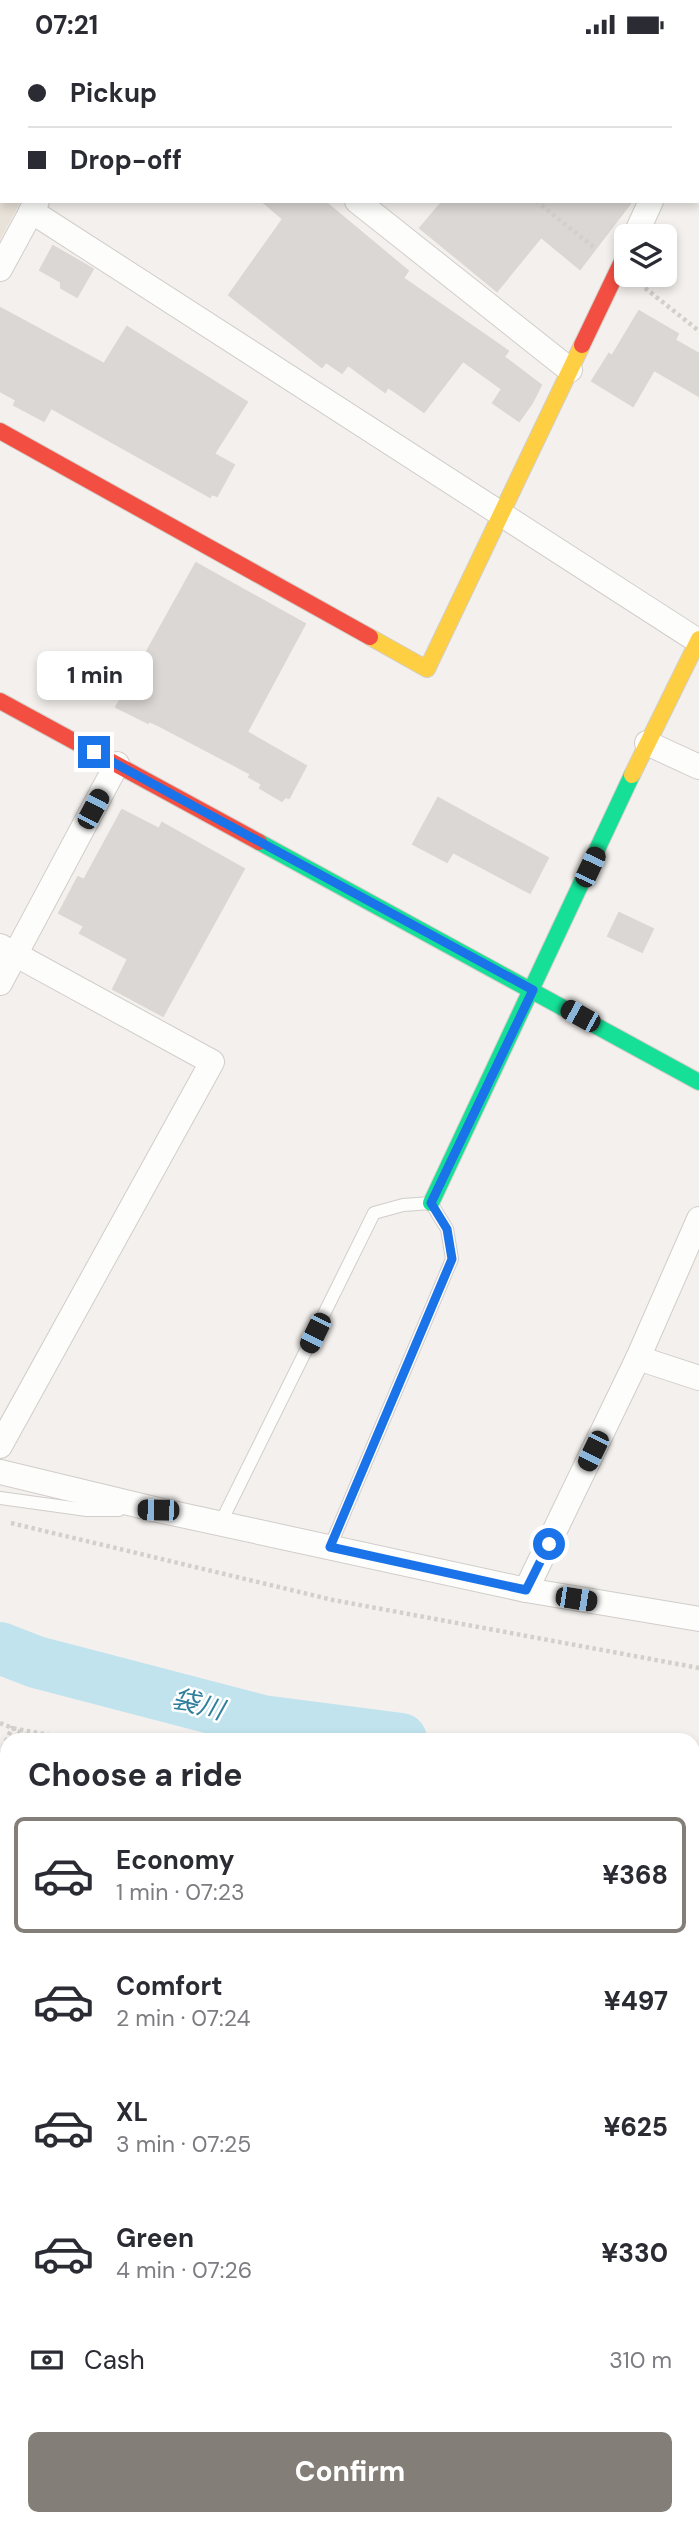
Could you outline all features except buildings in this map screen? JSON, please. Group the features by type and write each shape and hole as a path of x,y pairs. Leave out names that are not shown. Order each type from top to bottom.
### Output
{"street":[{"path":"360,203 570,370"},
{"path":"640,224 650,203"},
{"path":"0,269 34,206 699,640 431,1203"},
{"path":"0,431 427,669 614,279"},
{"path":"0,701 699,1082"},
{"path":"648,743 699,767"},
{"path":"0,983 8,951 117,765"},
{"path":"0,1446 212,1062 8,951"},
{"path":"526,1590 638,1358 699,1219"},
{"path":"638,1358 699,1378"},
{"path":"0,1472 220,1524 526,1590 699,1619"}],"lane":[{"path":"220,1524 374,1213 403,1205 431,1203 447,1229 452,1259 330,1547"},
{"path":"0,1498 87,1510 158,1510"}],"path":[{"path":"539,203 614,254"},
{"path":"643,287 699,331"},
{"path":"0,1520 333,1600 699,1668"},
{"path":"0,1723 22,1733"},
{"path":"12,1728 38,1733"},
{"path":"10,1733 12,1728"}],"shaded area":[{"path":"0,203 20,203 0,240"}],"waterway":[{"name":"袋川","path":"0,1648 36,1662 262,1721 355,1733"}],"traffic: fast":[{"path":"431,1203 632,775"},
{"path":"259,842 699,1082"}],"traffic: slow":[{"path":"370,637 427,669 582,345"},
{"path":"632,775 699,639"}],"traffic: jam":[{"path":"582,345 614,278"},
{"path":"0,431 370,637"},
{"path":"0,701 259,842"}],"route":[{"path":"94,752 533,990 431,1203 447,1229 452,1259 330,1547 526,1590 549,1544"}]}
